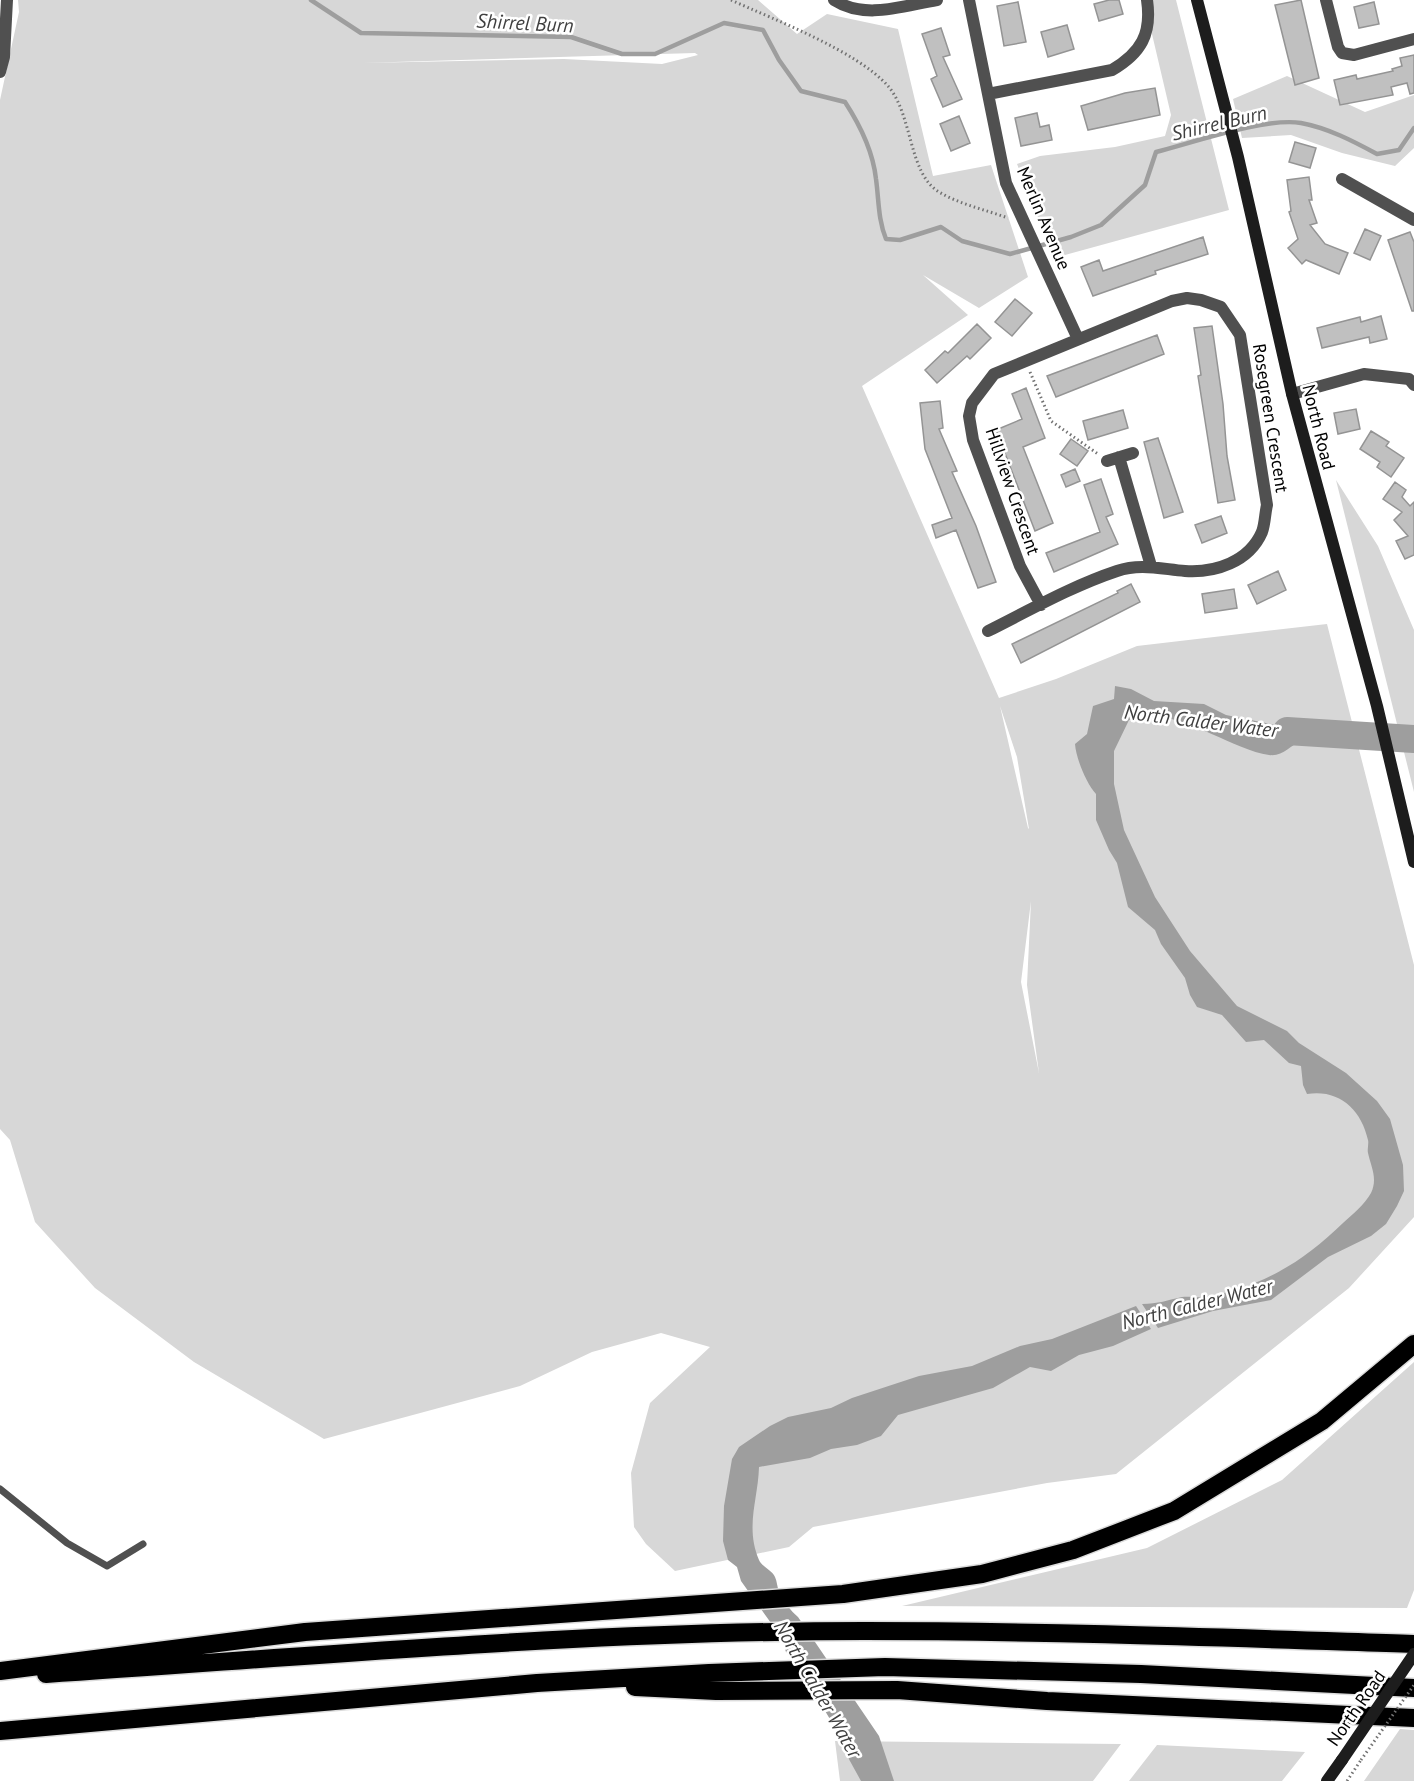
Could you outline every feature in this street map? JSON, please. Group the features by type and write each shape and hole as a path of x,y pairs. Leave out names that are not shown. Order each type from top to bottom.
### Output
{"highway":[{"path":"0,1671 305,1632 843,1594 982,1574 1074,1550 1174,1511 1322,1421 1414,1344"},
{"path":"0,1678 410,1649 682,1634 863,1631 1414,1644"},
{"path":"0,1731 537,1683 709,1673 885,1667 1142,1674 1414,1687"},
{"path":"537,1683 716,1691 897,1690 1047,1701 1414,1718"}],"main road":[{"name":"North Road","path":"1197,0 1238,157 1292,394 1377,706 1414,862"},
{"name":"North Road","path":"1328,1781 1414,1654"}],"street":[{"path":"0,72 4,57 7,0"},
{"path":"834,0 846,8 871,12 937,0"},
{"name":"Merlin Avenue","path":"969,0 1006,183 1078,339"},
{"path":"988,94 1112,70 1135,54 1148,31 1147,0"},
{"path":"1326,0 1338,47 1342,53 1354,56 1414,39"},
{"path":"1342,179 1414,220"},
{"name":"Rosegreen Crescent","path":"988,631 1119,570 1151,566 1186,571 1214,570 1244,555 1262,532 1267,505 1240,335 1221,307 1187,298 1172,300 1078,339"},
{"name":"Hillview Crescent","path":"1041,605 1020,566 973,440 969,416 972,403 994,374 1078,339"},
{"path":"1292,394 1364,374 1412,380"},
{"path":"1133,453 1113,459 1151,566"}],"lane":[{"path":"0,1489 67,1543 107,1566 143,1544"}],"path":[{"path":"731,0 860,61 888,87 905,115 922,174 938,191 1027,230"},
{"path":"1024,360 1051,421 1113,459"},
{"path":"1347,1781 1414,1687"}],"shaded area":[{"path":"18,0 758,0 797,34 827,14 898,29 933,176 991,165 1028,277 979,308 923,275 968,315 862,386 999,698 1056,679 1137,646 1327,624 1414,965 1414,1217 1349,1288 1116,1474 1047,1483 813,1527 789,1547 675,1571 646,1544 634,1527 631,1473 650,1403 710,1347 661,1333 592,1352 520,1386 324,1439 194,1362 95,1288 35,1222 10,1140 0,1129 0,100 19,12","holes":["695,53 698,55 662,64 564,59 361,63","1000,706 1017,757 1028,828","1031,901 1027,985 1039,1073 1021,982"]},
{"path":"1144,0 1176,0 1229,210 1054,258 1017,164 1040,156 1115,147 1165,136 1171,115"},
{"path":"1287,76 1365,112 1414,95 1414,148 1395,166 1342,153 1291,135 1242,138 1233,99"},
{"path":"1336,480 1378,546 1414,630 1414,792"},
{"path":"1414,1362 1414,1590 1407,1608 902,1606 1147,1548 1282,1480"},
{"path":"1400,1729 1414,1730 1414,1781 1364,1781"},
{"path":"835,1741 1121,1744 1093,1781 840,1781"},
{"path":"1157,1745 1305,1752 1282,1781 1129,1781"}],"water":[{"path":"1115,686 1131,689 1154,701 1204,704 1226,715 1290,728 1326,721 1325,740 1302,741 1282,753 1269,755 1163,717 1145,716 1129,720 1114,751 1114,784 1124,830 1155,897 1190,951 1237,1006 1287,1031 1299,1043 1346,1073 1377,1101 1390,1119 1403,1165 1404,1191 1386,1224 1371,1236 1328,1257 1271,1300 1213,1311 1158,1328 1142,1304 1226,1293 1280,1271 1313,1250 1366,1201 1373,1188 1374,1177 1365,1129 1354,1111 1339,1098 1319,1093 1307,1094 1303,1085 1301,1066 1289,1063 1264,1040 1246,1042 1222,1015 1197,1007 1190,995 1185,978 1161,944 1155,930 1128,907 1117,863 1096,820 1096,794 1082,770 1075,744 1087,734 1093,706 1114,699"},
{"path":"1136,1306 1151,1329 1113,1346 1079,1355 1051,1371 1030,1367 993,1388 898,1415 881,1436 857,1445 831,1449 810,1458 759,1467 753,1514 753,1536 759,1560 774,1575 785,1602 798,1617 879,1736 894,1781 861,1781 845,1752 840,1736 809,1684 807,1673 799,1661 786,1652 781,1637 741,1581 737,1567 728,1560 723,1541 724,1506 732,1459 739,1447 788,1417 831,1408 852,1398 919,1376 972,1366 1020,1346 1052,1339"}],"building":[{"path":"1119,0 1123,14 1099,21 1094,4"},
{"path":"1301,0 1319,78 1295,85 1275,5"},
{"path":"1018,2 1026,42 1004,46 997,6"},
{"path":"1374,2 1379,24 1359,28 1354,7"},
{"path":"1067,25 1074,49 1048,57 1041,32"},
{"path":"941,28 950,55 943,57 962,99 943,107 931,79 937,76 922,34"},
{"path":"1414,55 1414,93 1410,94 1407,83 1391,87 1393,95 1340,105 1334,80 1356,75 1357,79 1393,71 1392,69 1402,66 1400,58"},
{"path":"1155,88 1160,115 1088,130 1081,106 1125,93"},
{"path":"1037,113 1040,127 1049,125 1052,140 1021,146 1015,118"},
{"path":"959,116 970,143 951,151 940,124"},
{"path":"1295,142 1316,148 1310,168 1289,162"},
{"path":"1309,177 1312,200 1309,200 1317,223 1310,225 1325,244 1348,253 1339,274 1306,260 1302,264 1288,248 1298,239 1289,212 1291,211 1287,180"},
{"path":"1365,229 1381,236 1370,260 1354,253"},
{"path":"1410,232 1414,242 1414,311 1412,311 1388,240"},
{"path":"1203,237 1208,254 1155,271 1156,274 1093,296 1081,267 1099,260 1103,271"},
{"path":"1015,299 1032,313 1012,336 995,322"},
{"path":"1381,316 1387,339 1370,343 1369,337 1322,348 1317,328 1360,317 1361,322"},
{"path":"977,324 991,338 970,359 967,356 937,383 925,370 945,351 948,353"},
{"path":"1212,326 1223,404 1227,456 1235,500 1218,503 1198,376 1201,375 1194,328"},
{"path":"1157,335 1164,354 1056,397 1047,376"},
{"path":"1026,388 1045,438 1023,447 1053,523 1035,531 996,430 1022,419 1012,394"},
{"path":"940,401 943,428 939,429 957,471 952,472 976,526 996,582 978,588 956,530 936,538 932,525 952,518 925,449 920,403"},
{"path":"1356,409 1360,429 1338,434 1334,413"},
{"path":"1123,410 1128,428 1088,440 1083,421"},
{"path":"1371,431 1389,442 1386,446 1404,458 1391,477 1377,467 1380,462 1360,449"},
{"path":"1158,438 1183,512 1164,518 1144,442"},
{"path":"1071,439 1088,451 1077,466 1060,454"},
{"path":"1075,469 1080,481 1066,487 1061,475"},
{"path":"1101,479 1113,514 1106,517 1118,544 1054,572 1046,553 1100,532 1084,485"},
{"path":"1395,482 1406,490 1402,497 1410,506 1414,502 1414,555 1405,559 1396,541 1408,536 1394,520 1402,512 1383,499"},
{"path":"1221,516 1227,533 1202,543 1195,525"},
{"path":"1278,571 1286,590 1257,604 1248,585"},
{"path":"1131,584 1140,602 1021,663 1012,644 1118,593 1117,591"},
{"path":"1234,589 1237,608 1205,613 1202,594"}],"waterway":[{"name":"Shirrel Burn","path":"311,0 361,33 571,37 622,54 655,54 724,23 763,30 779,60 801,91 845,102 851,111 872,158 880,217 886,239 900,240 941,227 962,241 1010,254 1071,237 1101,225 1145,185 1156,152 1249,127 1286,122 1321,128 1377,154 1399,150 1414,128"},
{"name":"North Calder Water","path":"1287,731 1414,739"}]}
